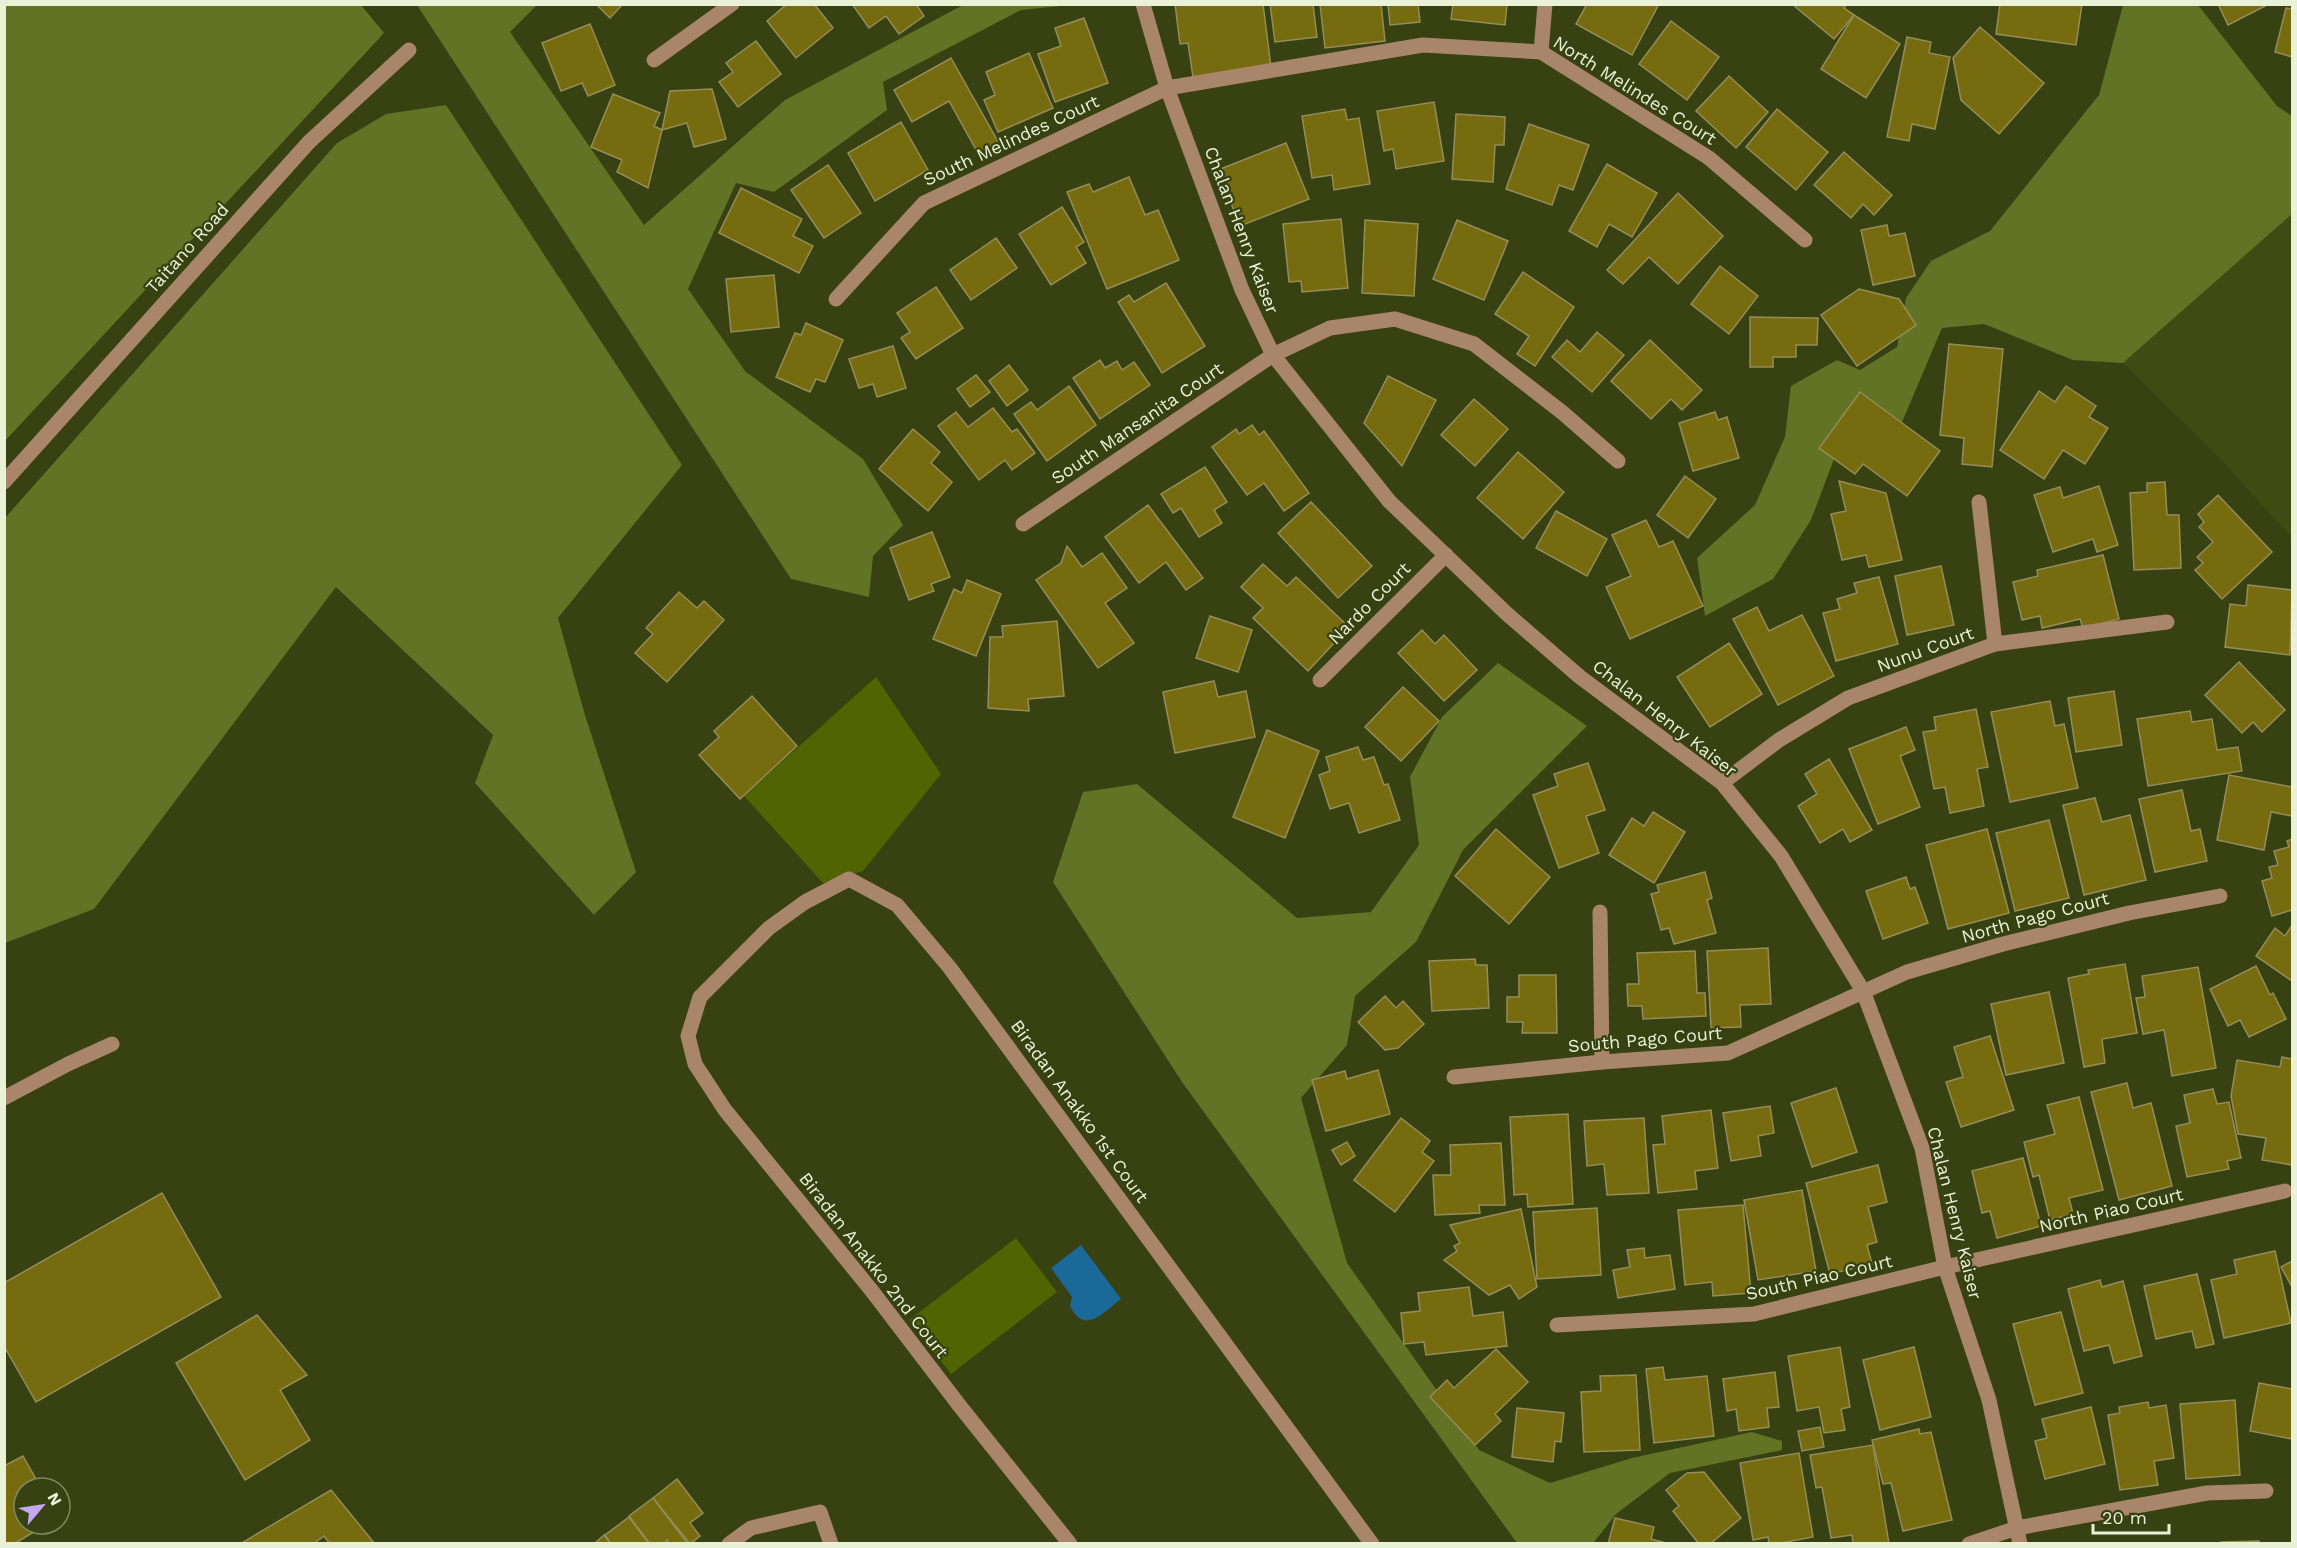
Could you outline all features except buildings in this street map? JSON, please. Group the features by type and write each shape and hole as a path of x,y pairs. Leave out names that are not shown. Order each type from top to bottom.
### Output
{"street":[{"path":"654,60 732,4"},
{"name":"Chalan Henry Kaiser","path":"1143,4 1167,88 1242,290 1273,355 1389,501 1506,613 1580,677 1722,783 1781,856 1863,991 1922,1148 1945,1267 1989,1400 2020,1544"},
{"path":"1541,52 1545,4"},
{"name":"North Melindes Court","path":"1167,88 1423,45 1541,52 1709,158 1805,240"},
{"name":"Taitano Road","path":"4,482 309,142 409,50"},
{"name":"South Melindes Court","path":"836,299 924,203 1167,88"},
{"name":"South Mansanita Court","path":"1023,524 1273,355 1330,328 1395,319 1474,344 1554,406 1618,461"},
{"path":"1979,502 1995,644"},
{"name":"Nardo Court","path":"1320,680 1446,555"},
{"name":"Nunu Court","path":"1722,783 1779,740 1848,698 1995,644 2167,622"},
{"name":"Biradan Anakko 1st Court","path":"700,997 769,928 805,902 849,879 897,905 950,968 1372,1544"},
{"name":"North Pago Court","path":"1863,991 1907,972 2003,944 2129,913 2220,896"},
{"path":"1600,912 1602,1062"},
{"name":"South Pago Court","path":"1454,1077 1602,1062 1728,1053 1863,991"},
{"name":"Biradan Anakko 2nd Court","path":"700,997 688,1036 694,1064 725,1110 872,1291 1070,1544"},
{"path":"4,1098 112,1044"},
{"name":"North Piao Court","path":"1945,1267 2285,1191"},
{"name":"South Piao Court","path":"1557,1325 1754,1314 1945,1267"},
{"path":"1969,1544 2017,1528 2206,1493 2266,1491"},
{"path":"729,1544 751,1528 820,1512 831,1544"}],"shaded area":[{"path":"5,4 361,5 384,33 5,441"},
{"path":"417,5 537,5 510,32 644,225 785,100 963,5 1071,5 1021,10 883,82 887,110 774,192 736,183 688,289 745,371 863,459 903,525 873,556 869,597 791,579"},
{"path":"2123,5 2198,5 2277,106 2292,116 2292,214 2123,363 2073,360 1984,324 1942,328 1902,422 1860,392 1819,447 1834,459 1811,520 1773,579 1705,616 1697,558 1755,505 1785,437 1791,386 1837,360 1860,370 1897,347 1906,298 1931,261 1990,231 2099,95"},
{"path":"446,105 682,465 558,618 585,715 636,872 594,915 475,783 493,735 336,587 94,909 5,943 5,518 337,143 386,114"},
{"path":"2292,214 2292,538 2222,461 2123,363"},
{"path":"1498,663 1587,726 1463,850 1416,942 1355,996 1347,1045 1301,1098 1347,1263 1479,1450 1550,1483 1632,1458 1752,1432 1782,1441 1782,1450 1670,1473 1616,1514 1595,1543 1517,1543 1182,1082 1053,882 1083,792 1137,784 1297,918 1371,912 1419,845 1410,777 1442,717"},
{"path":"876,677 941,774 863,871 823,883 744,796"},
{"path":"1016,1238 1057,1292 951,1374 909,1320"}],"water":[{"path":"1081,1245 1121,1299 1101,1315 1088,1320 1076,1315 1070,1306 1072,1297 1051,1268"}]}
